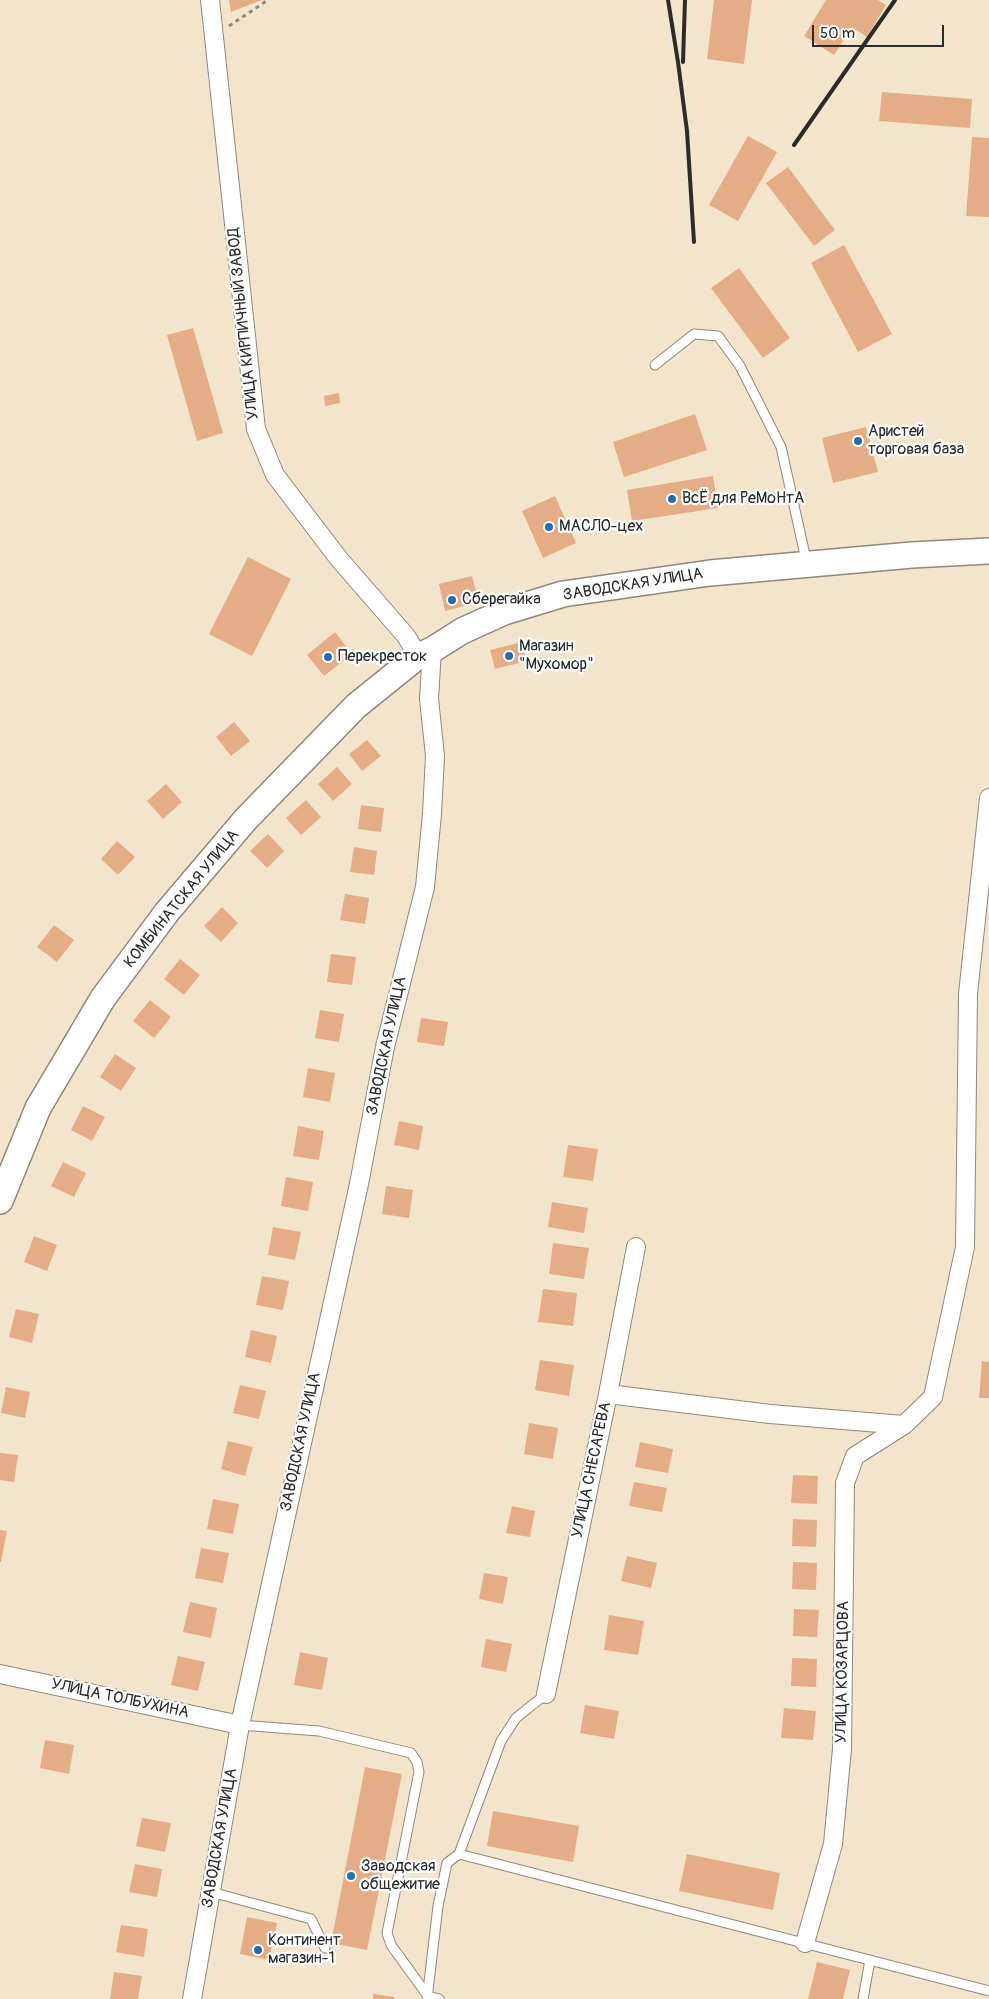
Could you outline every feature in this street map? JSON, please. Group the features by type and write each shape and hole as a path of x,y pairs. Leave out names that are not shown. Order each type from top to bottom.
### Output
{"main road":[{"name":"ЗАВОДСКАЯ УЛИЦА","path":"425,653 462,631 504,612 563,594 710,572 989,551"},
{"name":"КОМБИНАТСКАЯ УЛИЦА","path":"0,1200 38,1108 104,998 167,912 246,819 356,706 425,653"}],"street":[{"name":"УЛИЦА КИРПИЧНЫЙ ЗАВОД","path":"210,0 256,429 275,474 339,559 406,636 425,653"},
{"name":"ЗАВОДСКАЯ УЛИЦА","path":"192,1999 240,1725 359,1184 385,1047 425,887 435,756 425,653"},
{"name":"УЛИЦА КОЗАРЦОВА","path":"805,1944 833,1844 842,1749 845,1483 855,1456 904,1425 933,1397 964,1247 968,994 988,809"},
{"name":"УЛИЦА СНЕСАРЕВА","path":"546,1694 608,1394 636,1247"},
{"path":"608,1394 770,1414 904,1425"},
{"name":"УЛИЦА ТОЛБУХИНА","path":"0,1674 240,1725"}],"lane":[{"path":"655,365 694,334 718,336 740,366 782,447 807,564"},
{"path":"427,1998 438,1906 447,1863 459,1854 501,1741 516,1718 546,1694"},
{"path":"240,1725 319,1731 411,1753 417,1762 419,1772 387,1933 391,1945 427,1998"},
{"path":"459,1854 989,1991"},
{"path":"211,1892 311,1919 324,1948"},
{"path":"863,1999 870,1960"},
{"path":"427,1998 439,1999"}],"path":[{"path":"214,36 268,0"}],"building":[{"path":"229,0 262,0 231,12"},
{"path":"714,0 752,0 744,64 707,59"},
{"path":"826,0 878,0 886,5 867,37 852,27 834,55 804,36"},
{"path":"882,92 972,99 970,128 879,121"},
{"path":"748,136 777,152 738,221 709,205"},
{"path":"972,137 989,138 989,217 966,216"},
{"path":"788,167 835,230 814,246 766,183"},
{"path":"844,245 892,334 858,352 811,263"},
{"path":"739,268 790,338 763,358 711,288"},
{"path":"193,328 223,433 197,441 167,335"},
{"path":"339,393 340,403 325,406 324,396"},
{"path":"695,414 707,450 624,477 613,442"},
{"path":"866,427 878,472 833,483 822,438"},
{"name":"ВсЁ для РеМоНтА","path":"713,476 718,508 632,521 627,490"},
{"name":"МАСЛО-цех","path":"555,496 576,543 543,558 522,511"},
{"path":"248,557 291,579 252,656 209,634"},
{"path":"472,576 479,602 445,611 439,584"},
{"path":"335,632 352,654 324,676 307,655"},
{"name":"Магазин \"Мухомор\"","path":"522,642 527,661 495,669 490,650"},
{"path":"234,722 250,741 231,756 216,737"},
{"path":"367,740 381,756 362,771 349,754"},
{"path":"337,767 352,784 333,801 318,784"},
{"path":"166,784 182,802 163,819 147,801"},
{"path":"306,800 321,817 301,835 286,818"},
{"path":"361,805 384,808 381,832 358,829"},
{"path":"268,834 284,851 267,868 250,851"},
{"path":"117,841 135,857 118,875 101,859"},
{"path":"354,847 377,851 374,875 350,872"},
{"path":"345,894 369,898 365,924 340,920"},
{"path":"222,907 238,923 221,942 204,926"},
{"path":"54,925 74,940 57,962 37,947"},
{"path":"331,954 356,957 352,985 327,982"},
{"path":"180,959 200,975 184,995 164,979"},
{"path":"150,1000 171,1017 154,1038 133,1021"},
{"path":"320,1010 344,1014 339,1042 315,1038"},
{"path":"421,1018 448,1022 444,1046 417,1042"},
{"path":"115,1054 136,1068 121,1091 100,1077"},
{"path":"308,1068 335,1073 330,1102 303,1097"},
{"path":"83,1106 105,1117 92,1141 71,1130"},
{"path":"399,1121 423,1126 419,1150 394,1145"},
{"path":"298,1126 324,1131 319,1160 293,1156"},
{"path":"568,1145 598,1149 593,1181 563,1177"},
{"path":"63,1162 86,1173 74,1197 51,1186"},
{"path":"286,1177 313,1182 308,1211 281,1206"},
{"path":"386,1186 413,1190 409,1218 382,1214"},
{"path":"552,1202 588,1208 584,1233 548,1227"},
{"path":"273,1227 301,1232 295,1260 268,1255"},
{"path":"34,1236 57,1245 47,1271 24,1262"},
{"path":"553,1243 589,1248 584,1279 549,1274"},
{"path":"262,1276 289,1281 283,1310 256,1305"},
{"path":"543,1289 577,1293 573,1326 538,1322"},
{"path":"16,1309 39,1314 32,1343 9,1337"},
{"path":"251,1330 277,1336 271,1363 245,1357"},
{"path":"540,1360 574,1365 569,1396 535,1390"},
{"path":"982,1361 989,1362 989,1398 979,1398"},
{"path":"240,1385 266,1391 259,1419 233,1413"},
{"path":"6,1387 30,1392 25,1418 1,1413"},
{"path":"529,1423 558,1428 553,1459 524,1454"},
{"path":"228,1441 253,1447 245,1476 221,1469"},
{"path":"640,1442 673,1449 668,1473 635,1467"},
{"path":"0,1453 18,1455 14,1482 0,1480"},
{"path":"793,1475 818,1476 817,1504 791,1503"},
{"path":"634,1482 667,1488 662,1512 629,1506"},
{"path":"213,1499 239,1504 233,1534 207,1529"},
{"path":"512,1506 535,1511 530,1537 506,1533"},
{"path":"793,1519 817,1520 816,1547 792,1546"},
{"path":"0,1530 7,1531 1,1562 0,1562"},
{"path":"201,1548 229,1553 223,1583 195,1578"},
{"path":"627,1556 657,1563 651,1588 621,1581"},
{"path":"793,1562 817,1563 816,1590 792,1589"},
{"path":"484,1573 508,1577 503,1604 479,1599"},
{"path":"190,1602 217,1608 211,1638 183,1632"},
{"path":"794,1609 819,1610 817,1637 793,1636"},
{"path":"609,1615 644,1621 638,1655 604,1650"},
{"path":"486,1639 512,1644 506,1672 481,1667"},
{"path":"300,1652 328,1658 322,1690 294,1685"},
{"path":"178,1656 205,1662 198,1691 171,1685"},
{"path":"792,1658 817,1659 816,1687 791,1686"},
{"path":"585,1705 619,1711 614,1739 580,1733"},
{"path":"784,1708 816,1711 813,1740 781,1738"},
{"path":"45,1740 74,1745 69,1774 40,1768"},
{"path":"365,1767 402,1774 367,1950 331,1943"},
{"path":"493,1811 579,1826 573,1862 487,1846"},
{"path":"142,1818 171,1823 165,1852 136,1846"},
{"path":"687,1854 780,1873 773,1910 679,1891"},
{"path":"135,1864 162,1869 157,1897 129,1892"},
{"path":"247,1917 277,1923 269,1960 240,1954"},
{"path":"121,1925 148,1929 144,1957 116,1952"},
{"path":"817,1962 850,1970 843,1999 808,1999"},
{"path":"114,1972 142,1976 138,1999 110,1999"},
{"path":"373,1994 394,1997 394,1999 373,1999"}],"railway":[{"path":"668,0 687,131 694,242"},
{"path":"683,62 685,0"},
{"path":"794,145 895,0"}],"place":[{"name":"Аристей торговая база","path":"858,441"},
{"name":"ВсЁ для РеМоНтА","path":"672,499"},
{"name":"МАСЛО-цех","path":"549,527"},
{"name":"Сберегайка","path":"452,600"},
{"name":"Магазин \"Мухомор\"","path":"509,656"},
{"name":"Перекресток","path":"328,657"},
{"name":"Заводская общежитие","path":"351,1876"},
{"name":"Континент магазин-1","path":"258,1950"}]}
